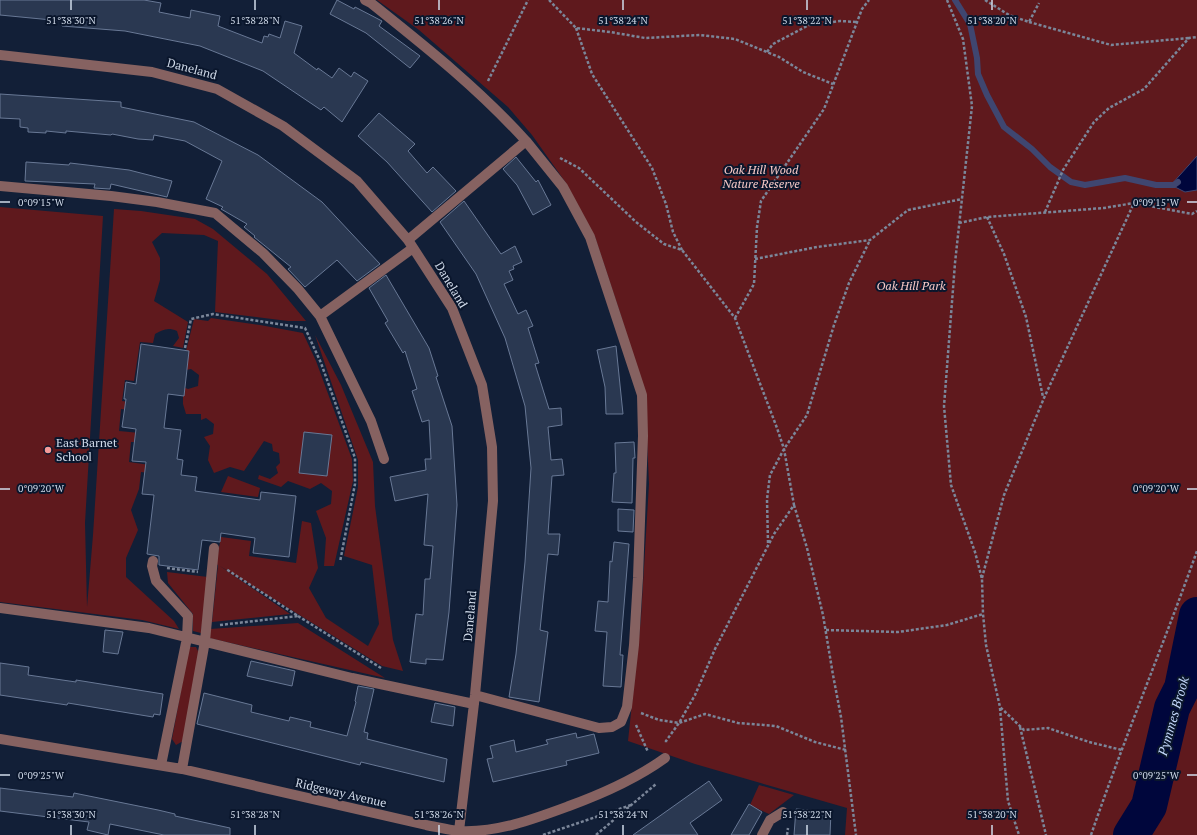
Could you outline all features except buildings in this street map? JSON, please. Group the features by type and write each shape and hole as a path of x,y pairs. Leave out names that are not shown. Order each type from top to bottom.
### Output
{"street":[{"path":"0,608 149,628 352,678 475,700 599,728 612,727 621,722 627,707 634,644 643,436 642,395 590,237 563,187 526,141 481,94 422,44 365,0"},
{"name":"Daneland","path":"0,55 152,72 217,89 283,126 357,181 410,244 452,308 482,385 492,447 493,501 475,700 459,831"},
{"path":"320,316 410,244 526,141"},
{"path":"0,186 111,196 215,212 263,253 298,289 320,316 371,421 384,459"},
{"path":"182,770 205,641 210,574 214,548"},
{"path":"152,564 156,581 188,616 187,638 161,765"},
{"name":"Ridgeway Avenue","path":"0,739 161,765 418,824 459,831 487,832 542,816 597,796 654,766 665,758"},
{"path":"762,835 770,820 783,812"}],"path":[{"path":"481,94 528,0"},
{"path":"549,0 576,28 592,74 652,168 666,204 673,232 682,250 735,318 777,428 784,450 794,505 809,556 826,630 846,750 856,835"},
{"path":"735,318 754,284 761,201 824,109 862,9 869,0"},
{"path":"947,0 963,39 972,106 959,223 944,406 951,485 975,552 982,579 986,645 1000,707 1008,801 1019,835"},
{"path":"985,0 1009,15 1111,45 1197,37"},
{"path":"1029,22 1039,4"},
{"path":"767,52 774,44 809,25 840,21 857,22"},
{"path":"576,28 645,38 700,35 735,39 779,57 803,72 834,84"},
{"path":"1045,212 1063,170 1094,122 1108,108 1144,89 1189,38"},
{"path":"539,159 560,158 579,168 647,231 664,244 682,250"},
{"path":"768,545 767,499 770,475 784,450 807,415 834,325 849,284 870,240 908,210 962,199"},
{"path":"959,223 987,217 1104,208 1134,203 1192,214 1197,211"},
{"path":"982,579 1004,495 1044,398 1134,203"},
{"path":"987,217 1004,254 1026,317 1044,398"},
{"path":"755,258 817,247 870,240"},
{"path":"185,348 191,319 213,314 305,328 321,363 355,458 355,484 340,562"},
{"path":"665,758 666,741 679,723 695,695 718,643 768,545 794,505"},
{"path":"1090,835 1197,550"},
{"path":"212,560 382,668"},
{"path":"152,564 210,574"},
{"path":"826,630 898,632 947,625 983,614"},
{"path":"206,626 298,616"},
{"path":"627,707 659,720 679,723 704,714 738,723 776,726 815,742 846,750"},
{"path":"627,707 654,766"},
{"path":"1000,707 1024,730 1048,728 1089,742 1122,750"},
{"path":"1020,727 1046,835"},
{"path":"596,835 657,783"},
{"path":"543,835 633,804"}],"green space":[{"name":"Oak Hill Park","path":"377,0 1197,0 1197,835 845,835 847,808 695,764 628,741 641,618 649,484 645,394 595,237 566,183 532,135 508,107 419,30"},
{"name":"East Barnet School","path":"0,207 103,216 85,523 87,607 114,209 141,211 195,219 213,229 267,274 306,321 288,321 215,312 218,241 204,235 162,233 152,242 160,258 160,280 154,301 188,322 183,348 173,346 179,338 177,331 170,329 163,330 155,334 153,343 140,342 134,381 125,380 122,401 129,402 129,410 121,409 119,431 140,433 139,442 131,442 129,462 150,465 149,473 141,472 139,489 131,510 138,530 126,558 126,577 174,621 179,629 142,620 0,602"},
{"path":"211,318 303,333 316,361 352,459 353,481 334,566 324,566 326,538 316,511 331,504 332,491 321,483 310,489 288,481 281,487 258,479 259,475 270,479 278,473 276,467 280,463 279,453 273,451 272,444 264,441 244,471 230,467 214,473 208,460 210,446 204,437 213,434 214,424 206,418 201,420 201,414 186,414 183,404 183,387 188,389 198,386 199,375 191,369 181,371 194,319 208,321"},
{"path":"315,335 341,385 373,462 375,506 393,640 403,671 382,666 220,566 290,614 212,622 218,565 216,564 221,537 251,541 249,556 296,563 302,521 311,523 318,568 309,588 326,618 368,646 379,624 372,565 344,556 358,487 358,460"},
{"path":"228,476 260,488 258,497 221,492"},
{"path":"167,572 208,577 201,633 193,631 193,614 168,583"},
{"path":"298,623 385,678 209,638 210,629"},
{"path":"189,647 196,647 199,653 185,740 176,745 172,739"},
{"path":"759,785 794,795 769,814 750,805"}],"shaded area":[{"path":"1197,156 1197,190 1185,192 1171,185"}],"waterway":[{"path":"955,0 970,24 977,58 978,74 1004,127 1032,149 1050,167 1071,182 1085,185 1125,178 1156,185 1174,185 1178,182"},
{"name":"Pymmes Brook","path":"1131,835 1149,806 1172,708 1182,688 1197,615"}],"place":[{"name":"East Barnet School","path":"48,450"}],"park label":[{"name":"Oak Hill Wood Nature Reserve","path":"761,177"}]}
